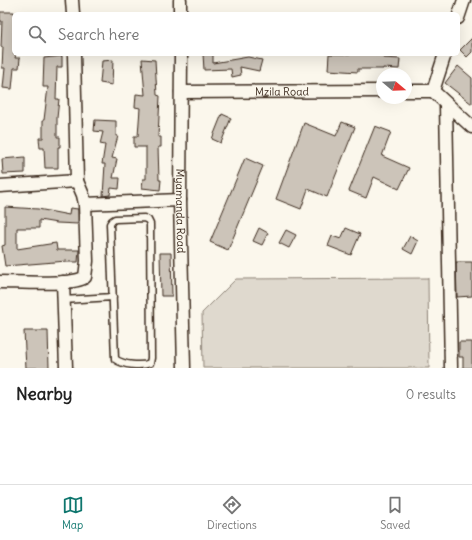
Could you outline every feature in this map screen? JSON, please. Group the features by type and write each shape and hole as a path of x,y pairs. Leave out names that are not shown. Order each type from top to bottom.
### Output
{"street":[{"path":"72,0 72,12"},
{"path":"180,0 180,12"},
{"path":"460,12 464,0"},
{"path":"0,282 63,282 81,280 85,277 87,261 85,204 77,181 74,56"},
{"name":"Myamanda Road","path":"181,56 180,200 184,368"},
{"path":"433,91 444,56"},
{"name":"Mzila Road","path":"181,92 376,91"},
{"path":"412,91 433,91 472,127"},
{"path":"446,104 451,368"},
{"path":"0,186 77,181"},
{"path":"85,204 180,200"},
{"path":"63,282 66,368"}],"lane":[{"path":"144,218 148,220 150,224 150,363 146,365 123,364 115,359 113,297 110,224 115,219 144,218"},
{"path":"63,300 113,297"}],"shaded area":[{"path":"428,278 429,368 203,368 202,313 236,279"}],"building":[{"path":"0,12 12,12 12,56 16,56 15,58 20,58 19,68 14,68 12,89 3,88 5,68 2,68 2,21 0,21"},
{"path":"472,38 472,52 467,57 460,50"},
{"path":"62,56 62,67 57,67 56,99 59,99 57,137 60,137 60,147 58,147 58,168 45,168 44,148 40,148 39,138 43,138 43,120 48,87 43,87 44,58"},
{"path":"203,56 213,56 213,63 248,57 262,60 259,71 240,67 241,75 232,77 231,69 204,70"},
{"path":"329,56 383,56 383,58 400,59 399,68 358,69 358,72 328,70"},
{"path":"142,59 155,60 157,95 160,96 158,137 161,137 161,147 158,147 159,180 161,180 160,190 142,188 143,179 146,179 146,147 134,147 134,136 138,136 140,108 135,107 136,94 145,95"},
{"path":"113,60 112,85 100,83 102,61"},
{"path":"458,66 472,78 472,104 445,83"},
{"path":"222,114 231,118 221,143 212,139"},
{"path":"95,120 116,121 116,136 118,136 112,158 117,159 113,178 120,178 119,189 111,188 110,195 103,196 105,164 102,164 105,145 100,144 103,132 94,131"},
{"path":"342,122 355,127 327,197 308,189 301,209 276,199 304,123 336,136"},
{"path":"375,126 391,132 382,156 409,168 399,189 374,177 366,198 349,191"},
{"path":"25,157 25,173 3,174 2,159"},
{"path":"245,158 263,166 228,250 210,242"},
{"path":"5,207 38,209 69,215 70,208 78,209 78,224 39,220 39,228 17,228 17,249 56,243 57,250 79,250 78,262 67,261 5,266 2,246 5,245"},
{"path":"259,228 268,233 262,245 253,241"},
{"path":"346,228 360,234 351,255 328,246 332,236 341,239"},
{"path":"286,230 296,235 289,248 279,243"},
{"path":"410,236 418,241 412,254 403,249"},
{"path":"160,253 171,253 172,296 161,296"},
{"path":"456,262 472,262 472,296 457,297"},
{"path":"24,331 48,331 49,368 26,368"},
{"path":"459,342 472,342 472,368 463,368 463,357 459,357"}]}
